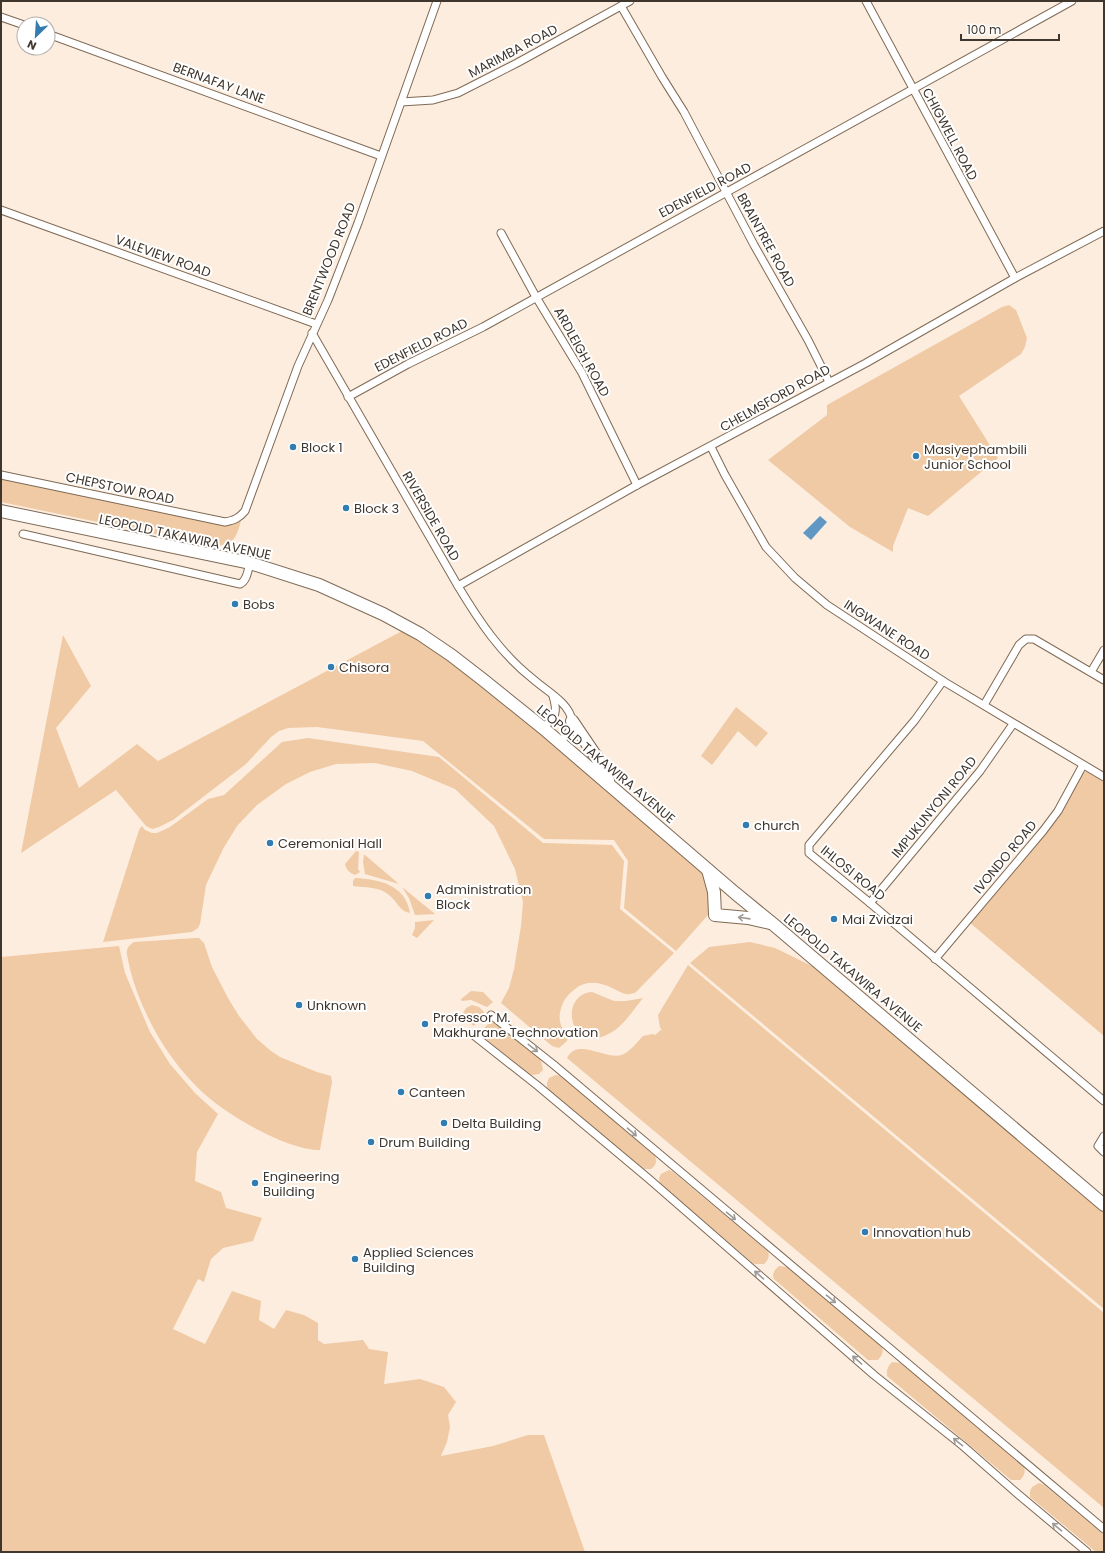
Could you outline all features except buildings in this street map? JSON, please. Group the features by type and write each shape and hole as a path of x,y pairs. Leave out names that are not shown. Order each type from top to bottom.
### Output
{"highway":[{"name":"LEOPOLD TAKAWIRA AVENUE","path":"1,511 250,563 319,585 384,614 420,634 451,655 560,742 708,870 1104,1206"},
{"path":"572,721 597,758 610,784"},
{"path":"708,870 715,902 715,915 748,918 773,924"}],"street":[{"name":"BRENTWOOD ROAD","path":"234,520 240,517 245,511 298,366 328,300 358,223 438,1"},
{"name":"MARIMBA ROAD","path":"401,102 433,100 458,93 517,63 630,1"},
{"name":"CHIGWELL ROAD","path":"866,1 1015,278"},
{"name":"EDENFIELD ROAD","path":"348,397 408,364 483,327 1072,1"},
{"name":"BRAINTREE ROAD","path":"621,6 684,112 726,192 808,340 829,382"},
{"path":"1,17 16,22"},
{"name":"BERNAFAY LANE","path":"56,37 381,156"},
{"name":"VALEVIEW ROAD","path":"1,210 316,324"},
{"name":"CHELMSFORD ROAD","path":"458,586 637,485 711,447 866,363 1015,278 1104,231"},
{"name":"ARDLEIGH ROAD","path":"501,233 536,297 582,373 637,485"},
{"name":"RIVERSIDE ROAD","path":"312,333 458,586 486,629 506,654 534,680 553,694 564,706 572,721"},
{"name":"INGWANE ROAD","path":"711,447 728,482 760,538 774,557 795,578 827,605 943,681 1104,777"},
{"name":"CHEPSTOW ROAD","path":"1,475 225,522 234,520"},
{"path":"23,534 240,584 246,579 250,563"},
{"path":"984,705 1019,645 1026,639 1034,639 1104,680"},
{"path":"1092,672 1104,650"},
{"name":"IHLOSI ROAD","path":"943,681 915,720 809,845 809,853 1104,1101"},
{"path":"543,728 556,714 557,707 553,694"},
{"path":"560,742 569,733 572,721"},
{"name":"IMPUKUNYONI ROAD","path":"870,903 980,771 1013,724"},
{"name":"IVONDO ROAD","path":"935,958 1058,812 1083,765"},
{"path":"491,1015 554,1065 1104,1529"},
{"path":"472,1034 538,1086 649,1179 874,1375 963,1446 1019,1496 1087,1552"},
{"path":"1104,1136 1098,1146 1104,1152"}],"shaded area":[{"path":"1009,305 1016,310 1027,338 1025,347 1021,354 959,396 998,458 928,516 908,508 893,546 893,552 850,527 768,460 827,415 827,405 1002,307"},
{"path":"1,477 235,523 241,520 235,538 232,541 223,545 209,545 1,502"},
{"path":"402,631 446,658 529,723 700,868 708,878 712,907 708,915 676,951 624,908 628,861 614,840 544,839 423,741 317,727 288,728 279,731 271,737 246,764 173,820 159,827 152,829 146,826 116,790 21,853 63,635 91,686 56,728 79,788 137,744 158,761"},
{"path":"736,707 768,733 756,747 738,731 712,765 701,756"},
{"path":"308,738 439,757 543,843 612,845 624,861 620,909 674,953 635,993 626,994 598,983 584,984 575,989 565,999 560,1013 561,1024 568,1037 567,1041 559,1048 552,1046 501,1003 509,988 514,969 521,926 523,902 515,869 494,826 455,789 412,771 375,763 336,764 310,772 286,784 257,805 237,826 223,849 206,885 200,924 198,928 192,932 103,942 139,830 142,826 145,830 152,833 157,833 170,827 208,799 224,795 282,742"},
{"path":"1087,771 1104,780 1104,1036 969,922 1044,832 1080,774"},
{"path":"356,851 359,852 358,869 360,872 355,875 348,871 345,864"},
{"path":"364,855 399,884 365,874 363,862"},
{"path":"355,878 373,880 390,885 403,896 410,913 403,910 398,906 392,897 381,890 353,886 353,881"},
{"path":"402,887 435,914 415,915 409,898"},
{"path":"434,920 417,938 412,935 415,928 415,922"},
{"path":"199,938 204,943 212,967 228,998 239,1016 257,1039 280,1057 331,1076 332,1082 320,1150 289,1144 272,1137 237,1118 221,1107 191,1081 174,1060 155,1031 139,997 130,969 127,950 134,942"},
{"path":"750,942 775,948 814,967 858,1001 1104,1210 1104,1309 690,963 709,947"},
{"path":"119,946 125,973 150,1032 170,1064 195,1093 218,1114 197,1152 195,1181 221,1192 226,1208 262,1218 253,1241 223,1248 211,1259 204,1282 198,1279 173,1329 205,1344 232,1291 261,1301 259,1320 274,1329 286,1310 304,1315 318,1323 318,1340 324,1344 363,1340 369,1349 388,1352 384,1384 420,1379 444,1387 456,1402 448,1415 450,1427 447,1442 441,1456 493,1446 528,1435 544,1435 585,1552 1,1552 1,957"},
{"path":"688,965 1104,1313 1104,1508 567,1058 577,1049 592,1050 615,1056 622,1055 631,1049 643,1036 655,1035 662,1029 660,1028 658,1015"},
{"path":"471,991 483,992 493,1002 487,1007 471,1000 462,1001 461,999"},
{"path":"592,992 614,1001 626,1001 643,998 625,1021 612,1032 598,1038 586,1037 578,1032 573,1023 572,1013 574,1003 581,996"},
{"path":"472,1005 479,1007 484,1012 474,1026 464,1019 463,1013 466,1008"},
{"path":"495,1023 499,1024 541,1060 543,1070 539,1074 529,1074 486,1039 483,1032 486,1026"},
{"path":"556,1075 561,1076 655,1156 656,1163 653,1168 642,1169 547,1089 549,1078"},
{"path":"669,1170 768,1251 769,1255 767,1261 764,1264 754,1264 660,1184 659,1178 661,1174"},
{"path":"779,1266 787,1267 882,1347 882,1354 878,1360 868,1360 774,1279 774,1272"},
{"path":"892,1362 901,1363 1024,1467 1025,1472 1020,1480 1011,1480 887,1376 889,1365"},
{"path":"1039,1483 1044,1485 1104,1535 1104,1552 1096,1552 1030,1497 1032,1487"}],"water":[{"path":"820,516 827,522 811,540 803,533"}],"place":[{"name":"Block 1","path":"293,447"},
{"name":"Masiyephambili Junior School","path":"916,456"},
{"name":"Block 3","path":"346,508"},
{"name":"Bobs","path":"235,604"},
{"name":"Chisora","path":"331,667"},
{"name":"church","path":"746,825"},
{"name":"Ceremonial Hall","path":"270,843"},
{"name":"Administration Block","path":"428,896"},
{"name":"Mai Zvidzai","path":"834,919"},
{"name":"Unknown","path":"299,1005"},
{"name":"Professor M. Makhurane Technovation","path":"425,1024"},
{"name":"Canteen","path":"401,1092"},
{"name":"Delta Building","path":"444,1123"},
{"name":"Drum Building","path":"371,1142"},
{"name":"Engineering Building","path":"255,1183"},
{"name":"Innovation hub","path":"865,1232"},
{"name":"Applied Sciences Building","path":"355,1259"}]}
